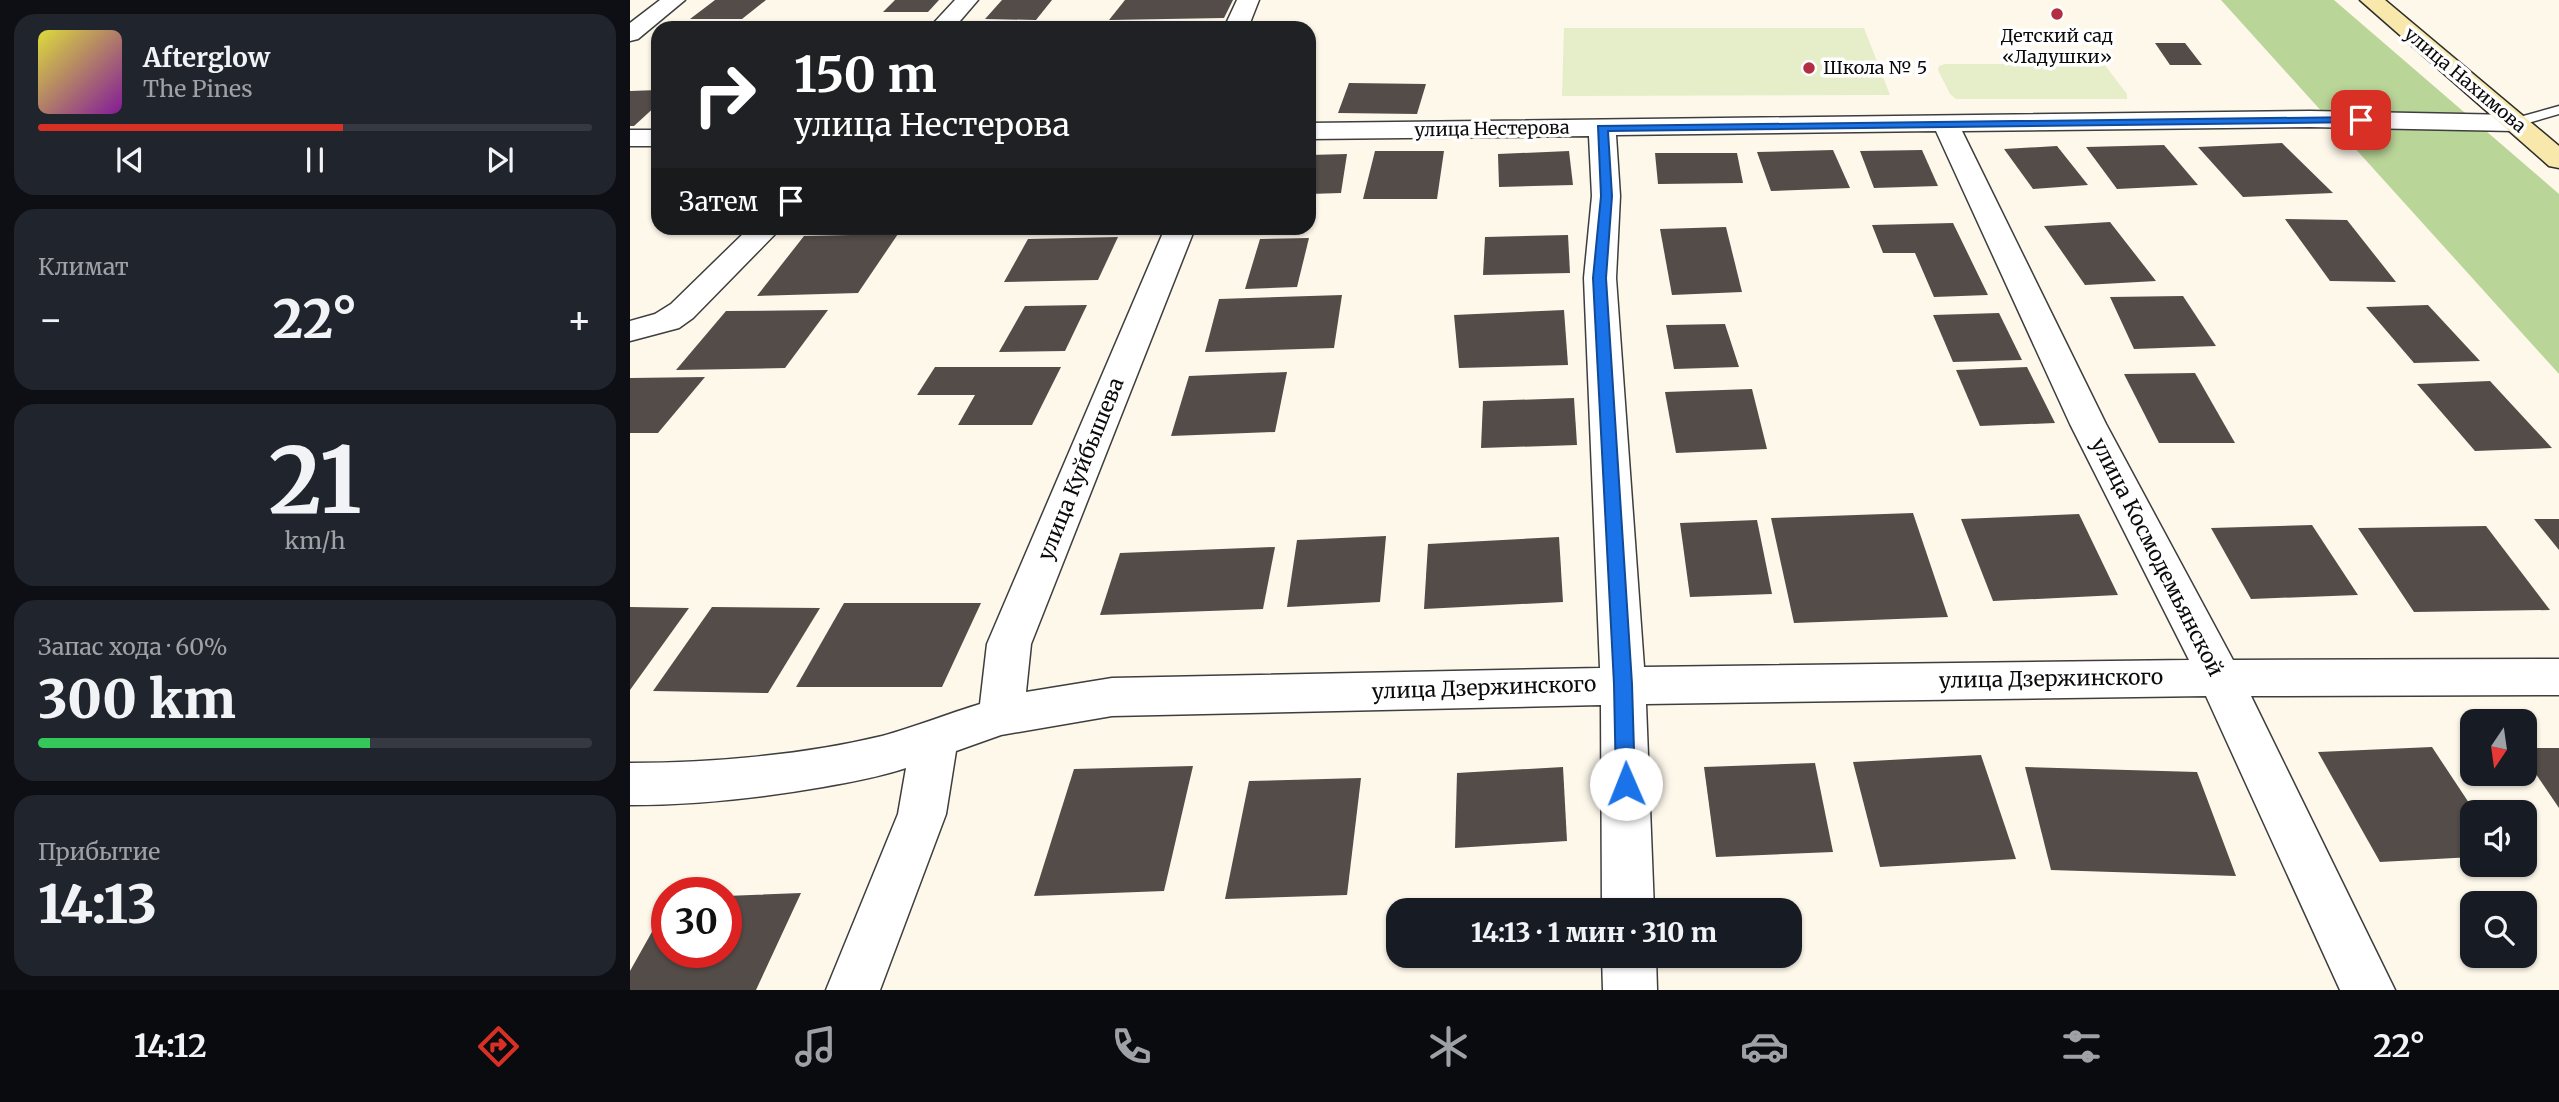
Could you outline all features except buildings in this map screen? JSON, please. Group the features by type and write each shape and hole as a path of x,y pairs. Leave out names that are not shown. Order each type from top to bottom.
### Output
{"main road":[{"name":"улица Нахимова","path":"2371,0 2559,160"}],"street":[{"path":"630,34 674,0"},
{"path":"948,21 967,0"},
{"path":"1239,21 1248,0"},
{"name":"улица Нестерова","path":"1316,131 2310,119 2515,123"},
{"name":"улица Космодемьянской","path":"1945,123 2088,424 2219,676 2368,990"},
{"path":"1602,128 1606,196 1600,278 1623,684 1628,898"},
{"path":"630,138 651,138"},
{"path":"630,331 667,321 682,311 759,235"},
{"name":"улица Куйбышева","path":"1001,716 1009,644 1177,235"},
{"name":"улица Дзержинского","path":"630,784 673,784 767,776 882,756 1001,716 1112,697 1623,684 2219,676 2559,677"},
{"path":"853,990 922,814 935,739"},
{"path":"1629,968 1630,990"}],"lane":[{"path":"2515,123 2559,110"}],"green space":[{"path":"2221,0 2334,0 2559,194 2559,374"},
{"path":"1564,28 1864,28 1890,95 1562,96"},
{"path":"2104,64 2127,94 2127,99 1956,99 1950,94 1938,70 1939,66"}],"place":[{"name":"Детский сад «Ладушки»","path":"2057,14"},
{"name":"Школа № 5","path":"1809,68"}],"route":[{"path":"1626,784 1623,684 1600,278 1606,196 1602,128 2361,120"}]}
